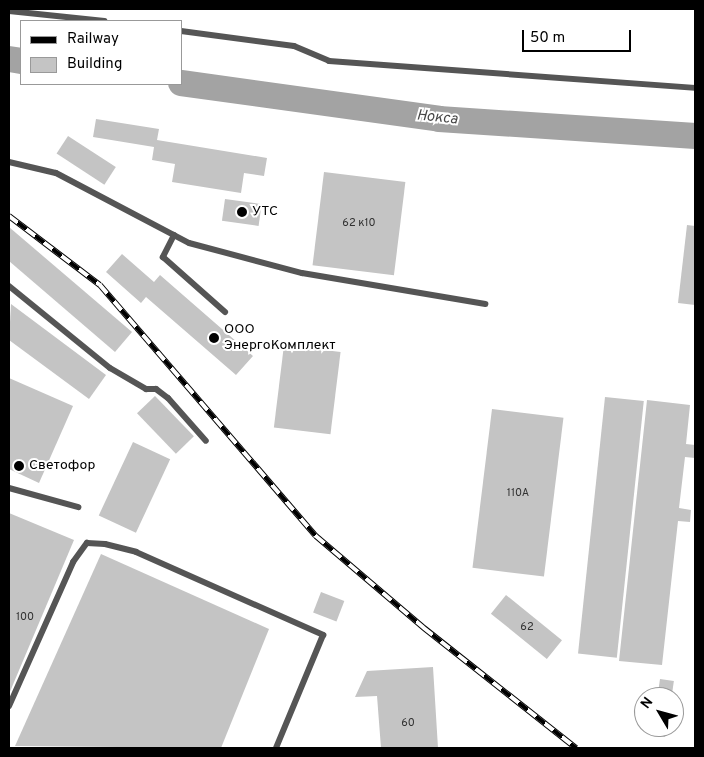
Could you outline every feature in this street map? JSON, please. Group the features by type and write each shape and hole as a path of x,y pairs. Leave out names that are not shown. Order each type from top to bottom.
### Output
{"lane":[{"path":"9,12 93,20"},
{"path":"182,32 294,46 329,61 695,88"},
{"path":"9,162 56,173 189,242 302,273 485,304"},
{"path":"174,235 162,257 225,312"},
{"path":"9,286 116,372 168,398 206,441"},
{"path":"9,488 78,507"},
{"path":"9,706 73,562 87,542 105,544 136,552 323,635 276,748"}],"building":[{"path":"96,119 159,129 157,140 267,158 264,176 244,173 241,193 172,182 175,164 152,160 154,147 93,137"},
{"path":"68,136 116,167 104,185 57,154"},
{"path":"324,172 405,182 394,275 313,265"},
{"name":"УТС","path":"225,199 262,204 259,226 222,221"},
{"path":"687,225 695,226 695,305 678,303"},
{"path":"9,227 132,332 115,352 9,261"},
{"path":"122,254 154,282 160,275 253,356 236,375 146,297 141,303 106,272"},
{"path":"11,304 106,375 89,399 9,340"},
{"path":"284,345 341,352 330,434 274,427"},
{"path":"9,378 73,406 39,483 9,469"},
{"path":"155,396 194,436 176,454 137,413"},
{"path":"605,397 644,401 617,658 578,654"},
{"path":"647,400 690,405 686,444 695,445 695,458 685,457 679,508 691,510 690,522 678,521 662,665 619,661"},
{"path":"492,409 563,418 544,577 473,568"},
{"path":"133,442 170,459 136,533 99,515"},
{"path":"9,513 74,540 9,694"},
{"path":"101,554 269,629 221,748 15,746"},
{"path":"321,592 344,601 336,621 313,613"},
{"path":"506,595 562,640 547,659 491,614"},
{"path":"433,667 438,748 381,748 377,696 355,697 367,671"},
{"path":"660,679 674,681 673,687 659,687"}],"waterway":[{"name":"Нокса","path":"9,59 20,61"},
{"name":"Нокса","path":"182,83 439,119 695,136"}],"railway":[{"path":"9,216 100,285 316,536 424,628 576,748"}],"place":[{"name":"УТС","path":"242,212"},
{"name":"ООО ЭнергоКомплект","path":"214,338"},
{"name":"Светофор","path":"19,466"}]}
